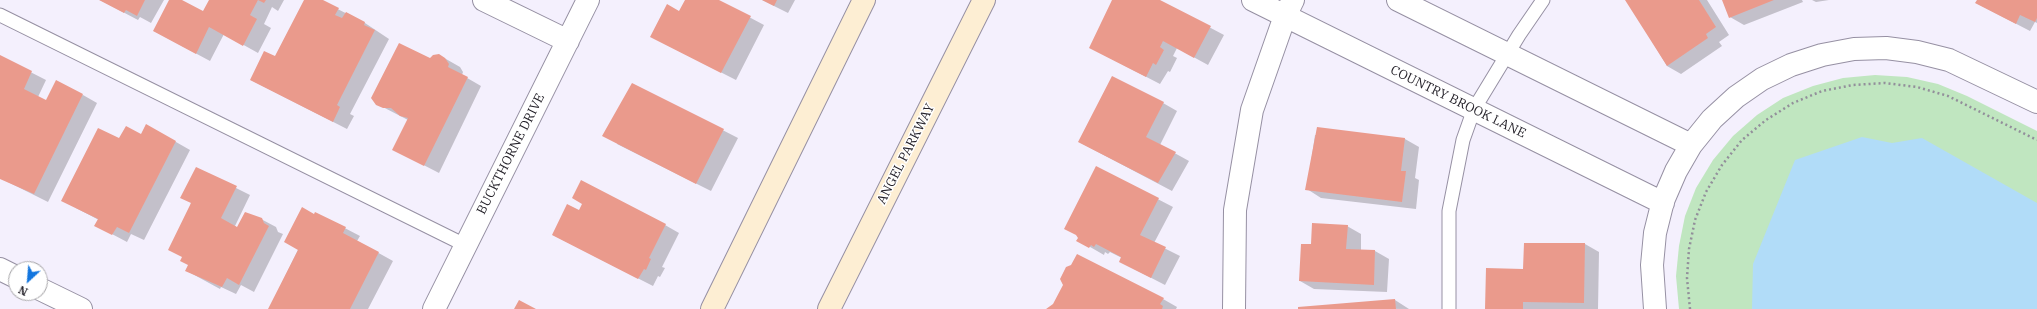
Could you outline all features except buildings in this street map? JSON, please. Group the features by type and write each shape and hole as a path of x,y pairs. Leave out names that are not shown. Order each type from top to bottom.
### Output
{"main road":[{"path":"712,309 864,0"},
{"name":"ANGEL PARKWAY","path":"829,309 984,0"}],"street":[{"path":"484,0 568,41"},
{"name":"BUCKTHORNE DRIVE","path":"434,309 588,0"},
{"name":"COUNTRY BROOK LANE","path":"1253,0 1289,8 1474,109 1663,203"},
{"path":"1398,0 1691,145"},
{"path":"1234,309 1235,210 1252,110 1289,8"},
{"path":"1655,309 1652,265 1655,233 1663,203 1676,171 1691,145 1717,114 1736,97 1762,79 1791,65 1822,55 1854,49 1886,48 1918,52 1949,60 2037,102"},
{"path":"48,293 81,309"}],"lane":[{"path":"1449,309 1449,211 1463,140 1474,109 1543,0"},
{"path":"0,15 466,245"}],"path":[{"path":"1690,309 1687,278 1689,249 1695,220 1706,192 1722,165 1742,140 1766,120 1793,103 1822,91 1854,85 1885,83 1917,87 1948,96 2037,140"}],"green space":[{"path":"1875,75 1907,77 1938,84 1967,96 2037,131 2037,309 1679,309 1676,276 1679,246 1685,216 1696,188 1713,160 1733,136 1757,115 1783,98 1813,86 1843,78"}],"water":[{"path":"1862,137 1892,143 1922,138 2037,203 2037,309 1752,309 1753,264 1795,160"}]}
